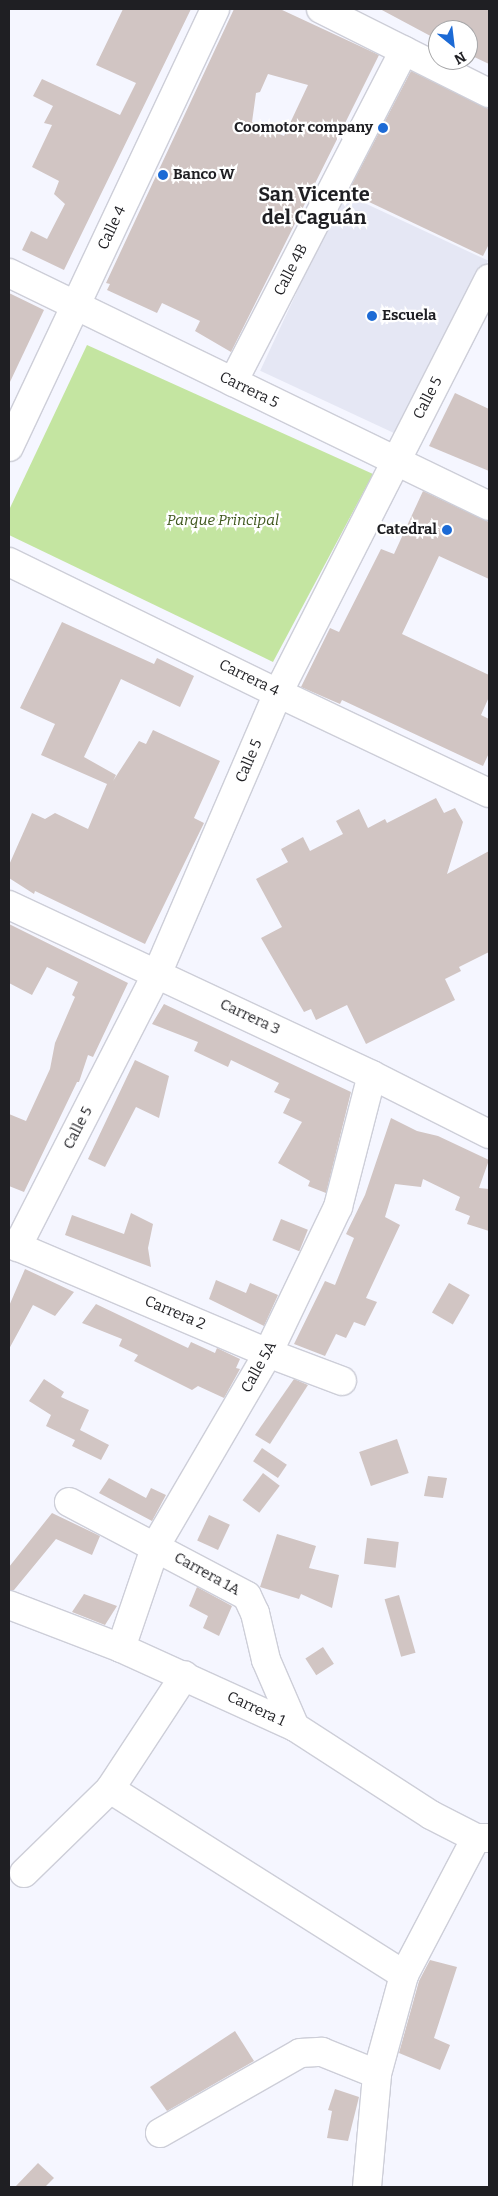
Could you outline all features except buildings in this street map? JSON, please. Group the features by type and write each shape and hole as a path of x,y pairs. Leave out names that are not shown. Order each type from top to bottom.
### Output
{"street":[{"name":"Calle 4","path":"9,446 215,9"},
{"path":"333,12 404,51 489,93"},
{"name":"Calle 4B","path":"233,382 404,51"},
{"name":"Carrera 5","path":"9,273 489,506"},
{"name":"Calle 5","path":"13,1245 158,974 278,692 489,279"},
{"name":"Carrera 4","path":"9,562 489,793"},
{"name":"Carrera 3","path":"9,905 372,1075 489,1134"},
{"name":"Calle 5A","path":"121,1648 156,1545 268,1353 338,1207 372,1075"},
{"name":"Carrera 2","path":"13,1245 268,1353 342,1381"},
{"name":"Carrera 1A","path":"69,1502 156,1545 247,1596 255,1613 266,1660 295,1727"},
{"name":"Carrera 1","path":"9,1605 185,1675 295,1727 431,1815 483,1838"},
{"path":"24,1873 110,1789 185,1675"},
{"path":"110,1789 404,1975"},
{"path":"367,2187 377,2074 404,1975 483,1838"},
{"path":"160,2133 300,2053 322,2052 377,2074"}],"shaded area":[{"name":"Escuela","path":"343,193 488,261 405,438 260,371"}],"green space":[{"name":"Parque Principal","path":"87,345 373,474 273,662 9,535 9,510"}],"place":[{"name":"Coomotor company","path":"383,128"},
{"name":"Banco W","path":"163,175"},
{"name":"Escuela","path":"372,316"},
{"name":"Catedral","path":"447,530"}],"district":[{"name":"San Vicente del Caguán","path":"314,206"}]}
